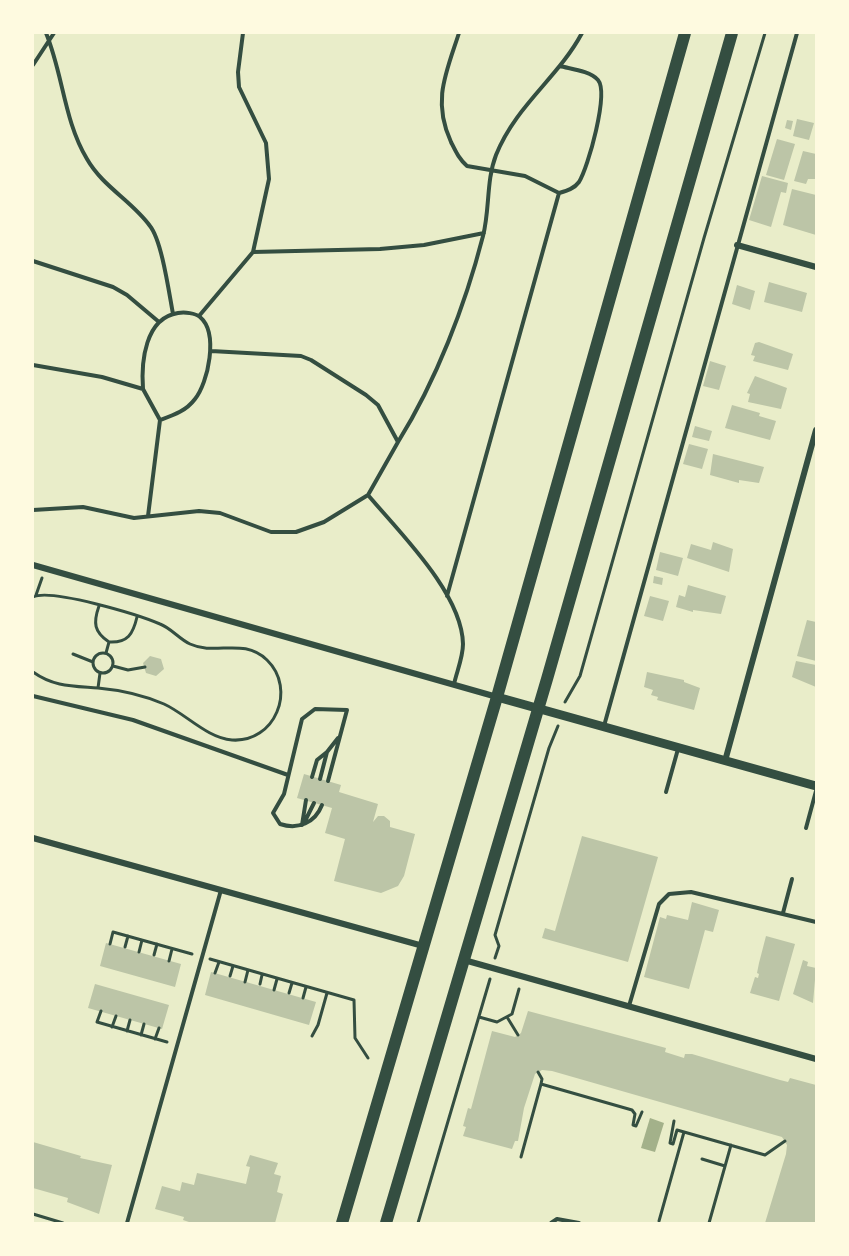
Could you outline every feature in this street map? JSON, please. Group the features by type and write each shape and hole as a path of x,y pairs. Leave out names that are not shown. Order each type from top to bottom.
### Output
{"main road":[{"path":"342,1223 497,697 685,33"},
{"path":"386,1223 539,709 732,33"}],"street":[{"path":"737,245 816,267"},
{"path":"725,761 816,430"},
{"path":"33,565 816,786"},
{"path":"33,838 423,946"},
{"path":"464,960 816,1059"}],"lane":[{"path":"46,33 73,126 86,158 99,177 142,216 154,233 173,314"},
{"path":"33,65 54,33"},
{"path":"199,316 253,252 268,188 269,162 266,143 239,87 238,72 243,33"},
{"path":"459,33 442,87 441,117 460,160 467,166 525,176 559,193 574,188 579,182 594,138 603,88 598,79 560,66"},
{"path":"33,510 83,507 134,518 199,511 220,513 271,532 283,534 324,522 368,495 410,424 442,352 474,270 484,233 491,170 510,125 528,100 560,66 582,33"},
{"path":"604,727 797,33"},
{"path":"447,596 559,193"},
{"path":"253,252 380,249 424,245 484,233"},
{"path":"33,261 113,287 127,295 159,322"},
{"path":"148,516 160,420 143,389 144,351 159,322 173,314 186,312 199,316 206,324 211,351 207,372 195,400 182,412 160,420"},
{"path":"211,351 301,356 311,360 366,394 378,405 398,442"},
{"path":"33,365 102,377 143,389"},
{"path":"368,495 428,566 447,596 459,621 463,643 454,684"},
{"path":"33,696 133,720 288,775"},
{"path":"321,805 313,820 302,825 289,827 280,824 273,813 284,794 302,719 315,709 347,710 328,781"},
{"path":"312,777 317,760 339,738"},
{"path":"666,792 678,748"},
{"path":"320,779 327,752"},
{"path":"806,828 816,791"},
{"path":"302,825 306,800"},
{"path":"302,825 314,802"},
{"path":"783,913 792,879"},
{"path":"127,1223 221,890"},
{"path":"629,1006 663,897 679,891 691,892 816,922"},
{"path":"551,1223 557,1219 579,1223"}],"path":[{"path":"567,695 580,676 704,238 765,33"},
{"path":"33,672 63,687 98,688 143,696 162,704 208,731 233,740 255,735 272,721 278,710 282,688 276,671 260,654 237,646 215,650 195,647 160,624 52,594 34,596 45,568"},
{"path":"99,606 95,627 98,634 109,642 125,640 132,635 137,617"},
{"path":"106,653 109,642"},
{"path":"106,653 111,657 113,666 107,673 100,673 94,669 93,662 99,654 106,653"},
{"path":"73,654 93,662"},
{"path":"113,666 128,670 145,667"},
{"path":"98,688 100,673"},
{"path":"110,944 114,932 354,1000 355,1038 368,1058"},
{"path":"125,947 128,936"},
{"path":"139,952 142,940"},
{"path":"154,955 157,944"},
{"path":"169,961 172,949"},
{"path":"215,974 219,962"},
{"path":"230,976 233,966"},
{"path":"245,982 248,970"},
{"path":"260,984 262,975"},
{"path":"274,990 277,979"},
{"path":"289,993 292,983"},
{"path":"303,998 306,987"},
{"path":"479,1017 497,1022 512,1014 519,989"},
{"path":"312,1036 318,1025 327,993"},
{"path":"101,1011 98,1022 177,1045"},
{"path":"112,1027 116,1016"},
{"path":"507,1017 518,1035"},
{"path":"127,1031 130,1020"},
{"path":"141,1035 144,1024"},
{"path":"155,1039 159,1028"},
{"path":"521,1157 542,1079 538,1072"},
{"path":"541,1084 632,1110 635,1114 633,1125 636,1126 642,1112"},
{"path":"674,1121 669,1143 673,1144 677,1130 765,1155 785,1141"},
{"path":"659,1221 684,1132"},
{"path":"709,1223 731,1145"},
{"path":"702,1159 725,1166"},
{"path":"33,1214 63,1223"}],"shaded area":[{"path":"650,1118 664,1123 655,1152 641,1148"}],"building":[{"path":"797,119 814,123 809,140 793,136"},
{"path":"787,120 793,121 791,130 785,128"},
{"path":"777,139 795,144 784,180 766,175"},
{"path":"803,151 816,154 816,179 808,179 806,184 794,181"},
{"path":"762,176 788,183 786,193 781,192 771,227 749,220"},
{"path":"792,189 816,195 816,235 783,225"},
{"path":"769,282 807,293 802,312 764,302"},
{"path":"737,285 755,291 750,310 732,304"},
{"path":"759,342 793,354 788,370 753,361 755,356 751,355 755,343"},
{"path":"710,361 726,366 719,390 703,386"},
{"path":"755,376 787,388 781,409 748,402 750,394 747,393"},
{"path":"732,405 760,413 759,416 776,421 770,440 725,428"},
{"path":"695,426 712,431 709,441 692,437"},
{"path":"689,444 708,449 702,469 683,464"},
{"path":"713,454 764,467 759,483 739,480 739,483 710,475"},
{"path":"713,542 733,549 729,572 687,558 691,544 711,550"},
{"path":"660,552 683,558 678,576 656,570"},
{"path":"654,576 663,578 662,585 653,583"},
{"path":"688,585 726,596 721,614 693,610 693,612 676,607 679,595 685,597"},
{"path":"650,596 669,601 663,621 644,616"},
{"path":"807,620 816,622 816,661 797,656"},
{"path":"150,656 161,659 164,669 156,676 146,673 143,663"},
{"path":"796,661 816,665 816,687 792,677"},
{"path":"647,672 684,680 700,688 694,710 657,700 658,697 651,695 653,690 644,687"},
{"path":"304,774 341,785 339,792 378,804 373,822 378,816 384,816 390,821 390,827 415,834 404,876 398,886 381,893 334,881 345,839 325,833 332,808 297,798"},
{"path":"582,836 658,857 628,962 542,938 545,928 555,931"},
{"path":"692,902 719,910 713,932 705,930 689,989 644,977 660,917 666,919 667,915 688,920"},
{"path":"766,936 795,944 779,1001 750,993 755,977 758,978 757,973"},
{"path":"106,943 181,964 175,987 100,966"},
{"path":"803,960 808,962 807,966 816,968 813,1003 793,994"},
{"path":"211,972 316,1002 309,1025 205,995"},
{"path":"95,984 169,1005 162,1029 88,1008"},
{"path":"528,1011 666,1048 665,1052 684,1058 685,1054 692,1054 788,1082 790,1078 816,1085 816,1223 765,1223 786,1154 787,1145 782,1137 552,1071 542,1070 535,1074 524,1108 518,1141 515,1141 512,1149 463,1136 466,1127 463,1126 468,1108 471,1109 492,1031 515,1037 521,1033"},
{"path":"33,1142 81,1156 80,1158 112,1165 99,1214 67,1202 68,1198 33,1188"},
{"path":"250,1155 278,1163 274,1174 281,1176 277,1192 283,1194 275,1223 192,1223 183,1220 184,1217 155,1209 162,1186 180,1191 182,1182 194,1185 197,1173 246,1184 250,1167 246,1166"}]}
